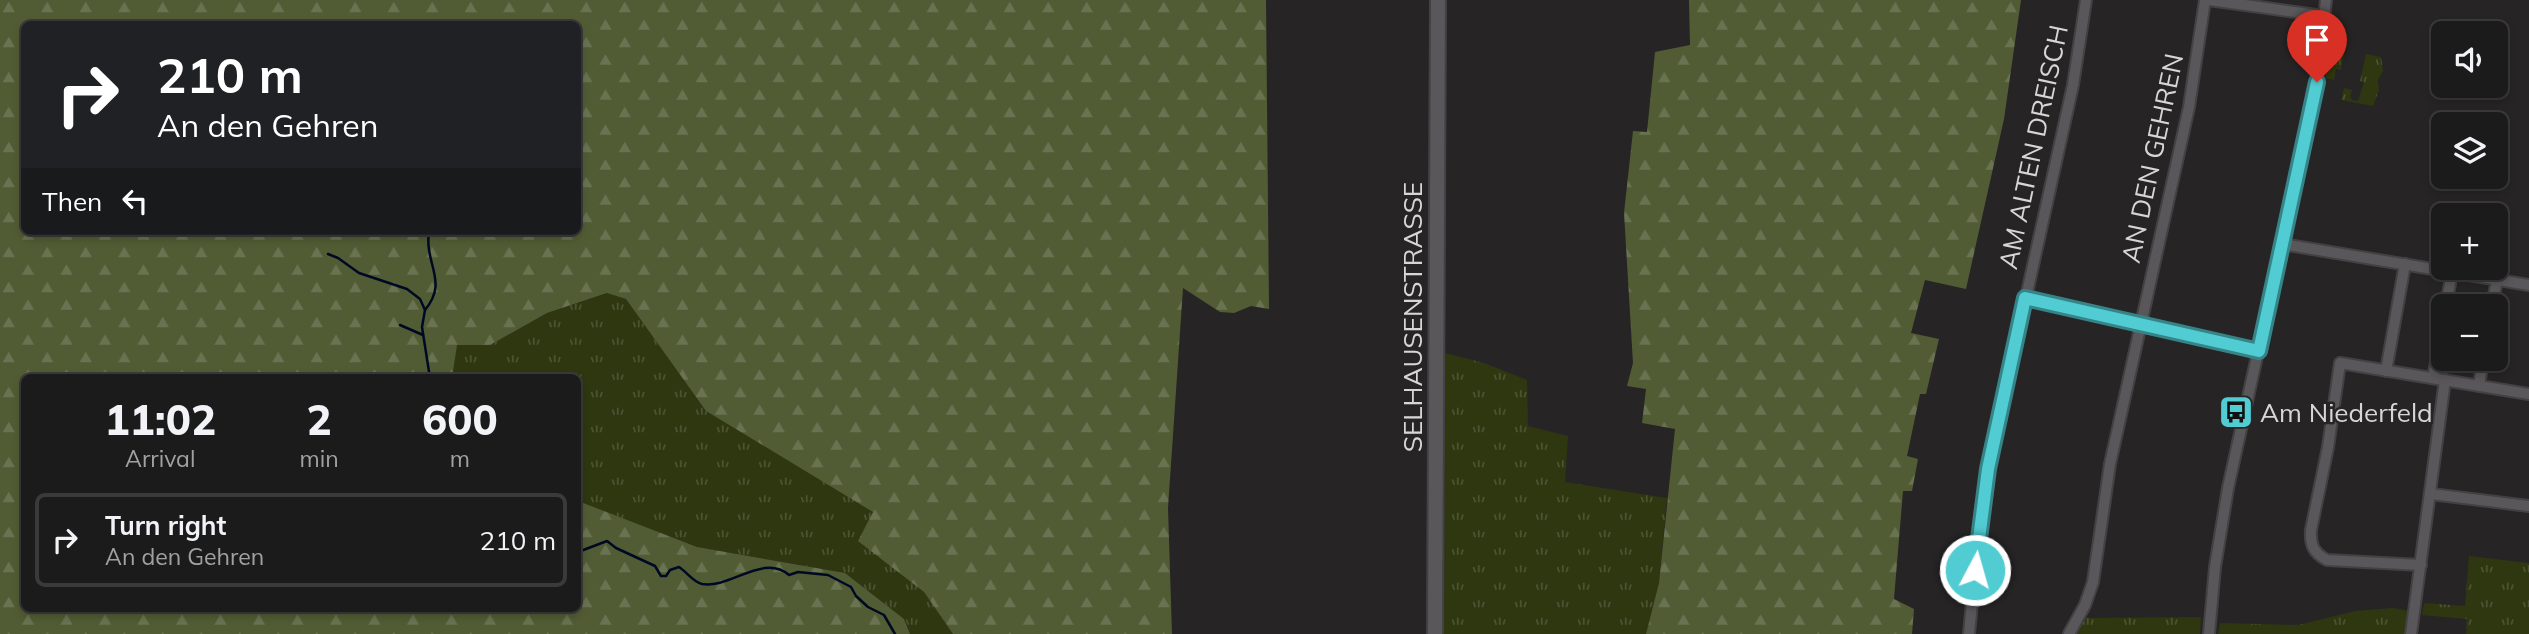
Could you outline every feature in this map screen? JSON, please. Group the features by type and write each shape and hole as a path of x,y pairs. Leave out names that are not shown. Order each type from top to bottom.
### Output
{"street":[{"name":"SELHAUSENSTRASSE","path":"1435,634 1438,0"},
{"name":"AM ALTEN DREISCH","path":"1969,634 1988,469 2070,96 2086,0"},
{"name":"AN DEN GEHREN","path":"2069,634 2085,605 2093,582 2108,474 2189,107 2207,0 2324,16"},
{"path":"2209,634 2222,519 2312,107 2326,0"},
{"path":"2282,244 2431,268"},
{"path":"2386,371 2405,264"},
{"path":"2503,280 2528,284 2529,272"},
{"path":"2025,298 2259,351"},
{"path":"2421,565 2327,560 2319,556 2311,544 2311,530 2328,447 2340,363 2529,394"},
{"path":"2411,634 2431,494 2440,371"},
{"path":"2479,386 2481,371"},
{"path":"2431,494 2529,506"}],"green space":[{"path":"0,0 1266,0 1269,309 1251,306 1234,313 1220,312 1183,288 1168,508 1172,634 953,634 924,592 858,541 873,512 706,411 626,299 607,293 547,313 490,345 457,345 453,374 21,374 21,612 581,612 581,502 697,547 845,573 904,619 910,634 0,634"},
{"path":"1689,0 2021,0 2004,119 1966,289 1925,280 1911,333 1939,339 1926,394 1920,394 1907,456 1918,459 1912,491 1903,491 1894,599 1914,609 1912,634 1646,634 1659,583 1675,429 1642,423 1646,389 1627,386 1633,363 1624,213 1633,131 1647,132 1655,52 1690,45"},
{"path":"2335,41 2346,43 2341,70 2336,69 2334,80 2325,78 2329,45"},
{"path":"2366,54 2381,57 2383,71 2378,80 2379,90 2373,106 2341,100 2344,88 2352,90 2352,100 2358,101 2364,82 2360,81"},
{"path":"608,293 626,299 706,411 874,512 859,541 924,592 953,634 910,634 904,619 845,573 697,547 581,503 581,374 452,374 456,345 490,345 547,313"},
{"path":"1445,353 1484,363 1527,380 1528,426 1568,436 1565,482 1667,498 1659,583 1646,634 1444,634"},
{"path":"2469,556 2529,563 2529,634 2466,634 2467,619 2422,615 2424,603 2465,606"},
{"path":"2393,608 2409,611 2405,634 2218,634 2220,623 2298,625 2355,611"},
{"path":"2201,617 2200,634 2075,634 2084,618"}],"waterway":[{"path":"425,310 435,290 429,235"},
{"path":"328,254 359,273 407,289 420,299 425,310 422,327 429,374"},
{"path":"400,325 423,335"},
{"path":"581,551 607,541 655,566 661,576 666,576 670,570 679,567 702,584 724,582 757,569 768,568 779,569 789,575 798,572 828,575 851,587 868,607 884,615 895,634"}],"place":[{"name":"Am Niederfeld","path":"2236,412"}],"route":[{"path":"1975,570 1988,469 2025,298 2259,351 2317,82"}]}
